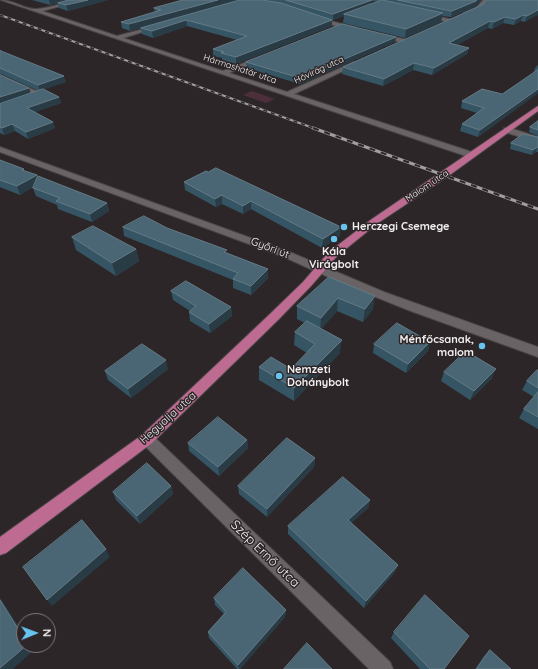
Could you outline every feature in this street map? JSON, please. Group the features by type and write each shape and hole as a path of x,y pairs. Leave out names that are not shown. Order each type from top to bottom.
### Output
{"main road":[{"name":"Malom utca","path":"319,269 333,254 374,221 472,155 538,108"},
{"name":"Hegyalja utca","path":"0,547 147,439 307,284 319,269"}],"street":[{"name":"Hármashatár utca","path":"3,0 222,74 288,94 472,155"},
{"path":"35,11 82,0"},
{"path":"438,27 478,9 486,0"},
{"path":"421,14 452,21"},
{"path":"311,17 333,26 341,26 362,31"},
{"path":"333,26 346,19"},
{"path":"116,38 164,24"},
{"path":"376,35 404,41"},
{"path":"397,45 411,38"},
{"path":"222,74 268,55"},
{"name":"Hóvirág utca","path":"288,94 362,61"},
{"path":"0,77 41,96 27,100"},
{"path":"507,130 538,140"},
{"name":"Győri út","path":"0,150 288,255 319,269 463,326 538,352"},
{"name":"Szép Ernő utca","path":"147,439 383,669"}],"shaded area":[{"path":"252,91 275,99 266,103 243,95"}],"building":[{"path":"69,0 88,0 66,5 58,3"},
{"path":"183,0 218,0 129,24 121,22 161,10 154,8"},
{"path":"240,0 262,0 281,3 332,20 236,57 213,49 247,36 186,20 152,31 141,28"},
{"path":"286,0 372,0 333,14"},
{"path":"382,0 443,13 406,29 344,14"},
{"path":"398,0 477,0 452,11"},
{"path":"487,0 538,0 538,10 527,16 523,15 516,19 505,17 494,22 490,21 449,43 469,48 434,68 414,63 384,79 343,67 482,5"},
{"path":"342,24 396,37 300,78 246,62"},
{"path":"0,50 64,76 38,85 0,68"},
{"path":"538,70 538,89 480,130 462,124 484,108 462,101 482,89 502,94"},
{"path":"0,75 29,88 0,97"},
{"path":"43,89 59,97 27,108 53,122 26,132 12,124 2,128 0,127 0,104"},
{"path":"538,121 538,130 530,127"},
{"path":"523,134 538,137 538,147 533,150 511,143"},
{"path":"0,160 37,175 17,186 0,180"},
{"path":"216,168 341,227 323,239 251,201 243,206 222,195 215,199 184,182 206,171 208,172"},
{"path":"38,176 107,203 90,214 56,201 60,198 33,188"},
{"path":"144,216 167,228 227,250 224,252 268,269 251,286 233,279 238,273 123,227"},
{"path":"93,226 136,249 112,263 72,237"},
{"path":"329,277 375,296 365,309 338,298 321,318 297,306"},
{"path":"186,281 231,307 209,324 189,312 196,306 171,291"},
{"path":"307,321 342,340 294,388 259,367 271,357 291,369 315,344 295,332"},
{"path":"397,323 430,342 408,364 374,344"},
{"path":"142,344 166,360 128,389 105,371"},
{"path":"466,351 496,369 474,391 444,372"},
{"path":"538,370 538,388 527,381"},
{"path":"538,392 538,417 524,409"},
{"path":"218,417 247,440 218,467 188,443"},
{"path":"287,438 315,458 267,509 238,486"},
{"path":"147,463 171,486 137,516 113,492"},
{"path":"343,477 370,500 348,520 398,565 366,601 288,526"},
{"path":"82,520 106,549 47,600 23,567"},
{"path":"243,568 286,610 238,665 208,632 226,612 214,598"},
{"path":"425,595 469,636 444,669 430,669 394,632"},
{"path":"0,600 16,625 16,653 18,653 0,668"},
{"path":"307,643 332,669 284,669"},
{"path":"490,650 511,669 477,669"}],"railway":[{"path":"0,15 316,129"},
{"path":"313,128 538,209"}],"place":[{"name":"Herczegi Csemege","path":"344,227"},
{"name":"Kála Virágbolt","path":"334,239"},
{"name":"Ménfőcsanak, malom","path":"482,346"},
{"name":"Nemzeti Dohánybolt","path":"279,376"}]}
